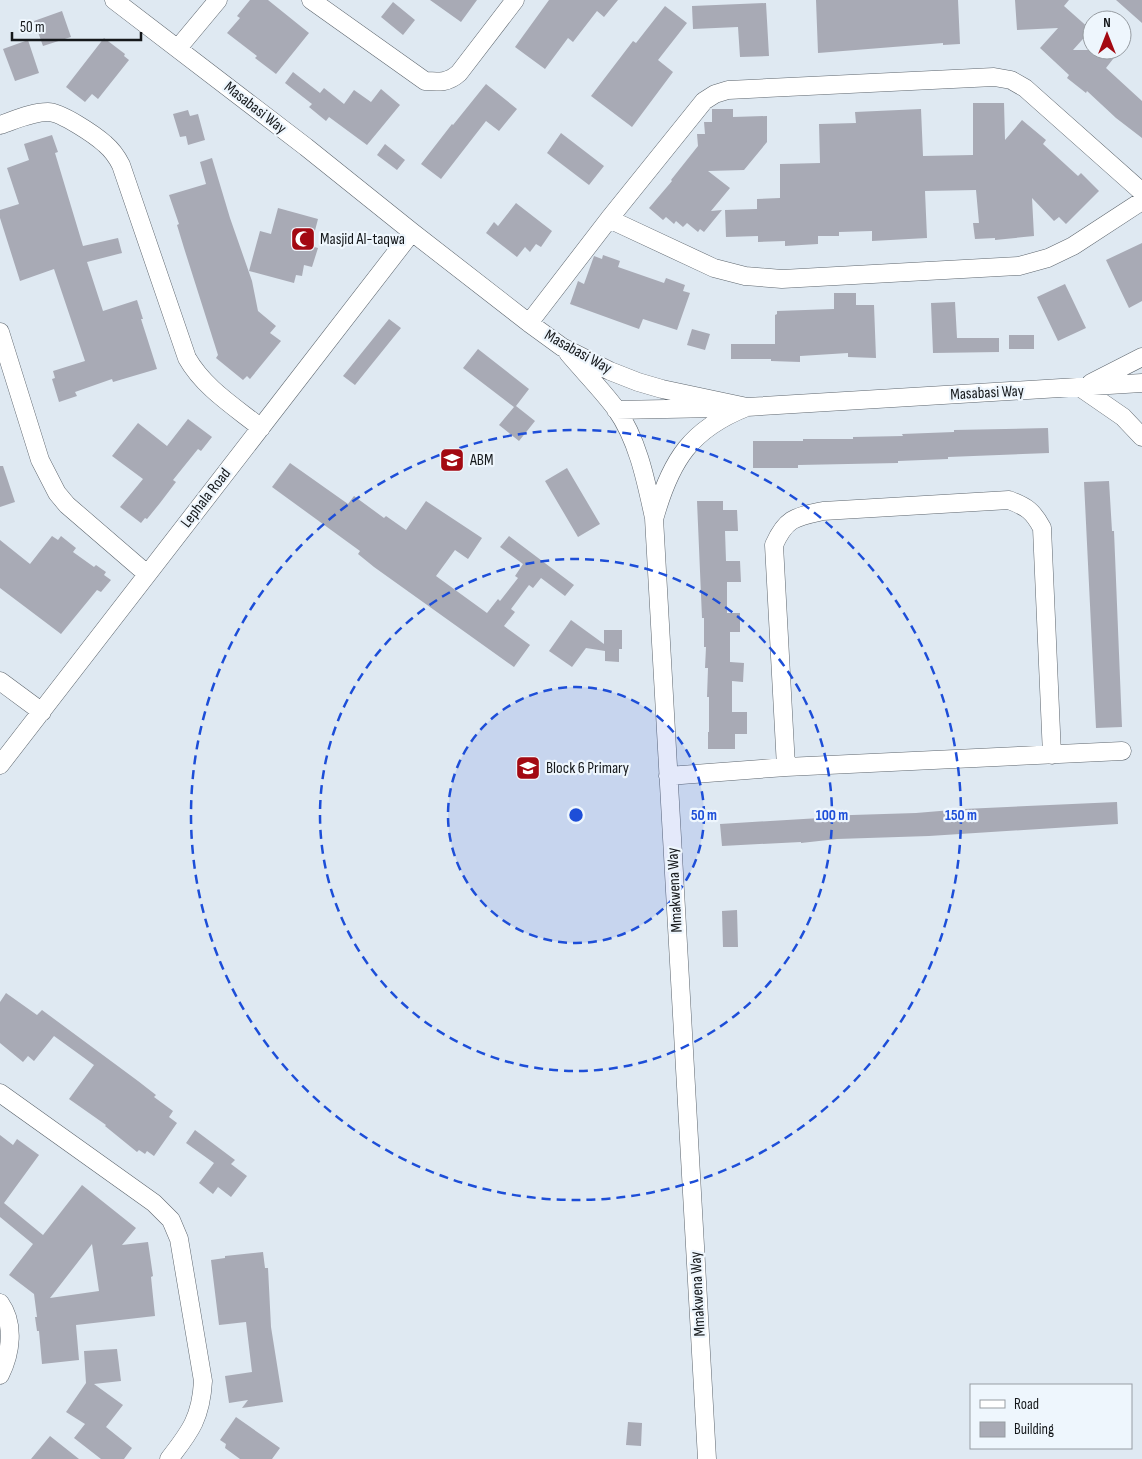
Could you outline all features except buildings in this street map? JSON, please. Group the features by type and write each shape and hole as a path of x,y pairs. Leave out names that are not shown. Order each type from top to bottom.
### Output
{"street":[{"name":"Masabasi Way","path":"114,0 562,347 610,371 638,382 747,407 1081,388 1142,357"},
{"path":"178,48 218,0"},
{"path":"311,0 425,81 441,82 451,80 459,73 515,0"},
{"path":"529,322 704,101 715,94 728,90 994,77 1011,80 1025,88 1142,192"},
{"path":"0,125 38,113 50,112 62,115 105,144 115,155 121,166 187,358 195,372 207,384 261,428"},
{"path":"609,219 714,268 745,276 782,279 1019,266 1048,258 1073,246 1142,201"},
{"name":"Lephala Road","path":"0,765 412,232"},
{"path":"0,332 40,460 57,493 67,505 147,574"},
{"name":"Mmakwena Way","path":"562,347 616,410 631,438 644,474 654,518 707,1459"},
{"path":"1081,388 1142,383"},
{"path":"1081,388 1123,417 1142,437"},
{"path":"616,410 747,407"},
{"path":"654,518 664,484 672,468 695,438 714,422 747,407"},
{"path":"786,767 774,545 780,532 788,523 799,516 823,511 1010,500 1023,505 1034,514 1042,528 1052,755"},
{"path":"0,681 42,712"},
{"path":"668,776 786,767 1122,751"},
{"path":"0,1093 154,1203 171,1220 179,1239 203,1380 202,1401 197,1418 188,1436 169,1459"},
{"path":"0,1303 5,1310 9,1325 10,1346 0,1376"}],"place":[{"name":"Masjid Al-taqwa","path":"303,239"},
{"name":"ABM","path":"452,460"},
{"name":"Block 6 Primary","path":"528,768"}]}
